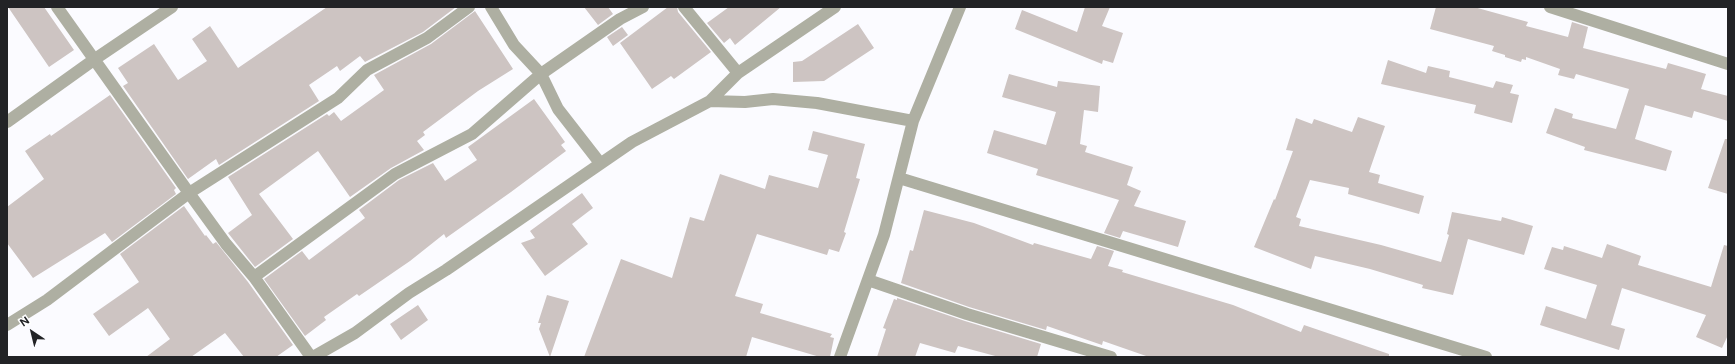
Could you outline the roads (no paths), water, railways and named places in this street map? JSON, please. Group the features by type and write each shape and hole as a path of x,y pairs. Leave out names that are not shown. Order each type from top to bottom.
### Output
{"street":[{"path":"57,7 226,244 254,276 312,357 354,333 409,293 446,270 600,163 658,127 710,101 738,73 834,7"},
{"path":"7,122 95,59 172,7"},
{"path":"7,325 47,300 189,193 338,98 367,70 427,38 469,7"},
{"path":"491,7 514,45 541,74 558,109 600,163"},
{"path":"254,276 395,174 472,134 541,74 620,19 643,7"},
{"path":"684,7 738,73"},
{"path":"840,357 884,236 913,121 960,7"},
{"path":"1550,7 1728,64"},
{"path":"710,101 745,102 773,99 817,102 913,121"},
{"path":"899,178 1486,357"},
{"path":"868,280 967,314 1111,357"}]}
